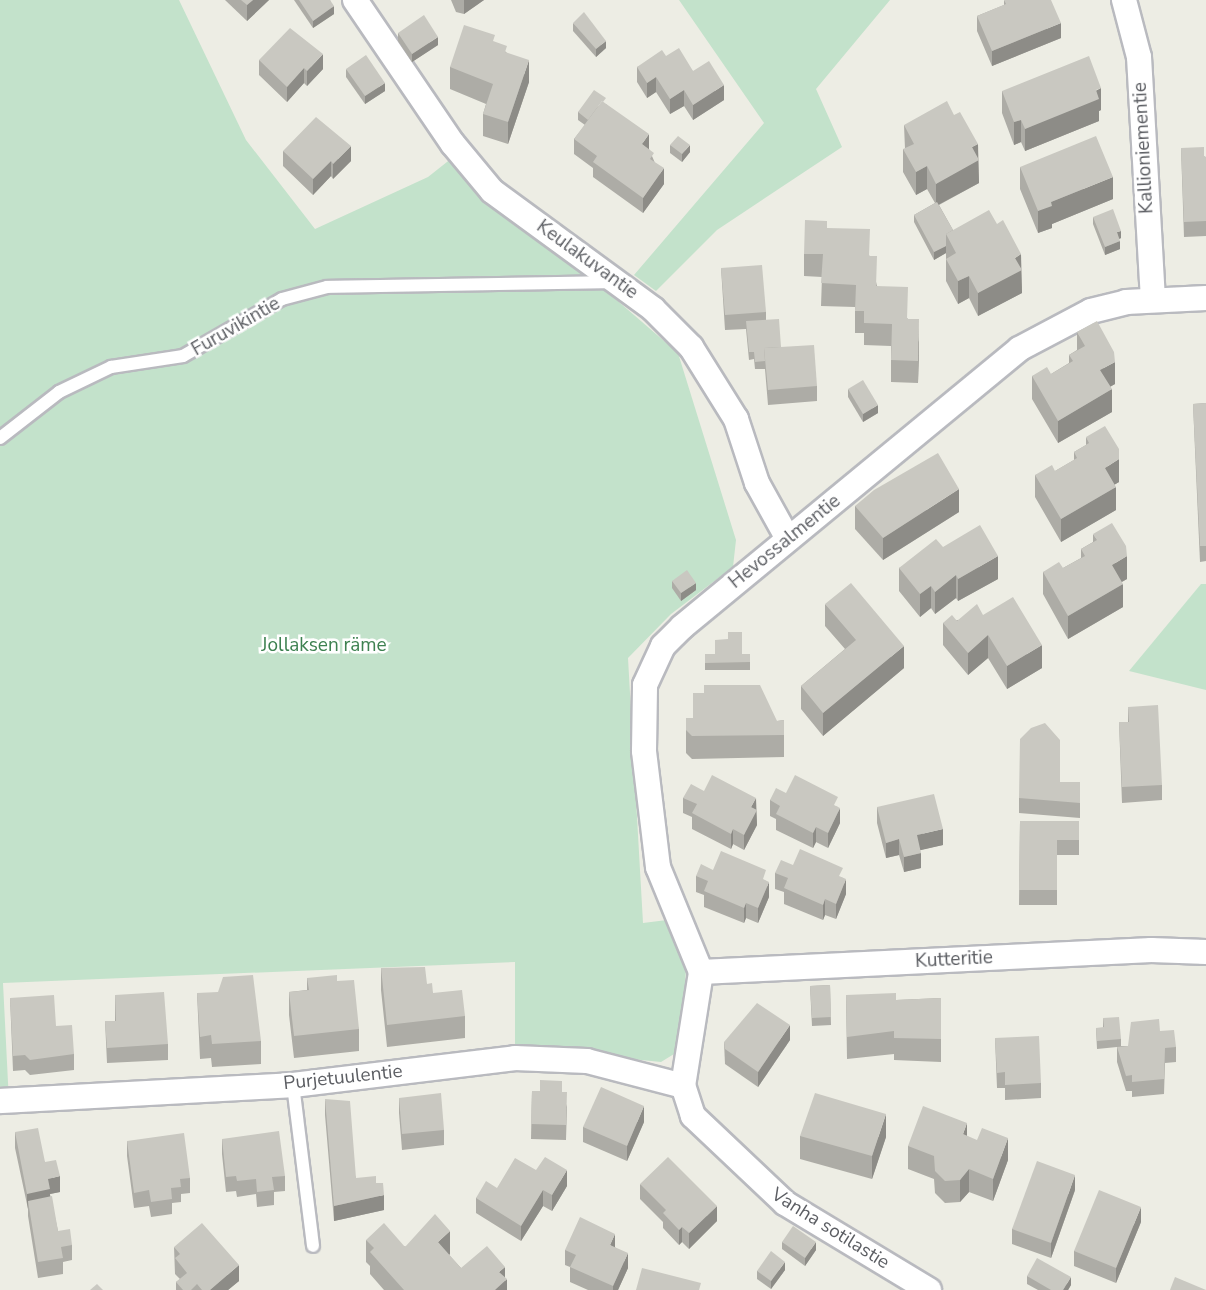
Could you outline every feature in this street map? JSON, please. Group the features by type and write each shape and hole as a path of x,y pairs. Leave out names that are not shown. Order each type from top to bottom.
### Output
{"street":[{"name":"Keulakuvantie","path":"355,0 477,174 510,205 618,282 674,328 708,369 736,419 757,483 788,539"},
{"name":"Kallioniementie","path":"1124,0 1139,57 1153,299"},
{"name":"Hevossalmentie","path":"701,972 658,867 644,751 645,685 653,663 671,637 1019,349 1091,311 1153,299 1206,298"},
{"name":"Kutteritie","path":"701,972 1151,950 1206,952"},
{"name":"Vanha sotilastie","path":"701,972 683,1086 693,1116 765,1188 824,1229 929,1290"},
{"name":"Purjetuulentie","path":"0,1101 293,1085 515,1058 587,1060 683,1086"}],"lane":[{"name":"Furuvikintie","path":"0,438 59,391 111,367 183,356 282,299 327,287 618,282"},
{"path":"293,1085 313,1246"}],"green space":[{"name":"Jollaksen räme","path":"0,0 179,0 246,140 315,229 428,177 452,158 678,353 736,540 733,567 671,614 628,658 643,923 667,920 686,970 682,1027 674,1054 661,1062 515,1047 515,962 3,983 9,1102 0,1101"},
{"path":"679,0 890,0 816,89 842,147 717,230 656,291 634,275 764,123"},
{"path":"1201,584 1206,584 1206,690 1129,671"}],"building":[{"path":"299,0 330,0 334,6 313,21"},
{"path":"1004,0 1051,0 1061,23 992,51 977,16 1006,4"},
{"path":"584,12 606,41 596,49 573,23"},
{"path":"424,15 438,37 412,54 398,33"},
{"path":"464,25 495,35 493,41 507,46 505,52 529,60 508,122 483,114 493,84 450,67"},
{"path":"290,28 323,54 307,71 304,68 287,87 259,60"},
{"path":"679,48 693,71 709,61 724,85 693,105 684,90 670,99 656,77 647,83 637,67 662,50 666,56"},
{"path":"366,55 385,83 365,96 346,69"},
{"path":"1089,56 1101,88 1096,90 1099,99 1025,129 1021,120 1014,122 1002,91"},
{"path":"594,90 606,98 588,120 578,112"},
{"path":"602,101 649,134 642,144 654,153 650,159 664,168 643,198 593,162 597,156 574,139"},
{"path":"947,101 954,115 960,112 978,144 972,147 979,160 936,184 927,166 916,172 903,149 914,144 904,125"},
{"path":"316,117 351,146 313,179 283,151"},
{"path":"678,136 690,145 682,154 670,145"},
{"path":"1096,136 1113,177 1051,202 1052,206 1038,211 1020,167"},
{"path":"1204,147 1206,221 1184,222 1181,148"},
{"path":"937,202 953,230 946,234 946,246 934,252 914,215"},
{"path":"1113,209 1121,231 1117,232 1120,241 1105,247 1093,217"},
{"path":"989,210 997,224 1003,220 1021,254 1015,258 1022,270 978,293 969,276 958,281 946,259 956,253 946,234"},
{"path":"805,220 827,221 827,228 870,229 869,256 877,256 876,286 908,287 907,319 919,319 918,361 891,360 892,324 864,323 864,311 855,311 856,285 821,283 823,254 804,254"},
{"path":"762,265 766,312 725,315 721,268"},
{"path":"779,319 781,347 764,348 765,361 755,362 754,352 749,352 746,321"},
{"path":"1097,321 1114,352 1115,362 1100,370 1112,389 1058,421 1032,376 1047,367 1051,374 1073,361 1069,355 1085,346 1077,332"},
{"path":"814,345 817,386 768,390 764,348"},
{"path":"863,380 878,405 863,414 848,389"},
{"path":"1206,403 1206,546 1200,546 1193,404"},
{"path":"1105,426 1119,449 1119,459 1105,468 1116,487 1061,519 1035,475 1052,465 1055,471 1077,458 1074,452 1089,443 1086,437"},
{"path":"938,453 959,489 883,538 855,506 874,490"},
{"path":"1112,523 1126,546 1127,556 1112,565 1123,584 1068,616 1043,572 1059,562 1063,568 1085,556 1081,549 1097,540 1093,534"},
{"path":"980,525 998,556 958,579 956,575 935,592 931,586 920,594 899,568 936,539 943,547"},
{"path":"687,570 696,583 681,593 672,581"},
{"path":"851,583 904,646 823,713 801,686 856,640 825,604"},
{"path":"1013,597 1042,645 1007,666 988,635 968,653 943,623 952,615 957,621 977,604 983,615"},
{"path":"728,632 742,632 742,654 750,654 750,662 705,663 705,654 715,654 715,640 728,639"},
{"path":"704,685 760,685 777,721 784,720 784,735 692,736 686,730 686,718 693,718 693,693 704,693"},
{"path":"1158,705 1162,785 1122,787 1119,722 1129,722 1128,707"},
{"path":"1045,723 1060,740 1060,782 1080,782 1080,803 1019,798 1020,739 1031,728"},
{"path":"712,775 756,798 751,807 757,810 744,835 733,829 731,834 692,813 697,804 683,798 691,784 704,791"},
{"path":"795,775 838,797 834,805 840,808 828,833 816,827 813,833 776,814 780,806 770,800 776,788 786,793"},
{"path":"934,794 943,829 917,835 921,853 904,857 899,839 886,843 877,807"},
{"path":"1020,821 1079,821 1079,840 1057,840 1057,890 1019,890"},
{"path":"800,849 843,868 839,876 846,879 836,904 825,899 823,905 784,888 788,878 775,873 781,860 793,865"},
{"path":"721,851 766,870 763,879 769,882 758,908 746,903 744,908 704,891 708,881 696,876 701,864 713,870"},
{"path":"425,967 427,984 432,983 433,993 462,990 465,1016 387,1025 381,968"},
{"path":"253,975 261,1041 212,1044 211,1035 200,1037 197,993 218,992 223,977"},
{"path":"337,975 337,981 354,980 359,1029 294,1036 289,992 309,990 307,978"},
{"path":"830,985 831,1017 812,1018 810,986"},
{"path":"164,992 168,1044 107,1048 105,1021 116,1021 115,995"},
{"path":"896,993 896,1000 941,998 941,1039 894,1038 894,1031 847,1037 846,995"},
{"path":"54,995 56,1026 72,1025 74,1054 30,1060 25,1055 13,1056 10,998"},
{"path":"757,1003 790,1025 758,1072 725,1049 724,1042"},
{"path":"1119,1017 1121,1039 1097,1041 1096,1028 1104,1027 1103,1018"},
{"path":"1159,1019 1160,1031 1174,1030 1176,1047 1165,1048 1164,1079 1132,1082 1132,1075 1126,1076 1117,1047 1128,1046 1131,1022"},
{"path":"1039,1036 1041,1083 1005,1085 1005,1072 997,1073 995,1038"},
{"path":"540,1080 562,1081 562,1092 567,1092 566,1125 531,1124 532,1091 540,1091"},
{"path":"601,1087 644,1106 627,1146 583,1127"},
{"path":"441,1093 444,1130 402,1134 399,1098"},
{"path":"815,1093 886,1114 872,1156 800,1136"},
{"path":"325,1099 350,1101 356,1178 376,1176 376,1183 383,1183 384,1195 334,1206"},
{"path":"923,1106 967,1123 963,1134 977,1140 982,1128 1008,1138 993,1179 969,1169 960,1180 945,1181 935,1171 934,1156 908,1146"},
{"path":"38,1128 45,1162 56,1160 60,1176 48,1179 50,1189 27,1194 15,1132"},
{"path":"279,1131 285,1176 272,1177 274,1190 257,1192 256,1179 237,1181 236,1176 226,1177 222,1139"},
{"path":"184,1133 190,1178 180,1179 181,1187 171,1188 172,1199 151,1202 149,1190 134,1193 127,1141"},
{"path":"545,1157 567,1170 552,1195 543,1190 521,1226 476,1198 486,1181 497,1188 515,1158 536,1170"},
{"path":"668,1157 717,1206 689,1233 682,1227 679,1230 663,1213 666,1210 640,1184"},
{"path":"1037,1161 1075,1175 1051,1243 1012,1229"},
{"path":"1099,1190 1141,1207 1116,1268 1074,1251"},
{"path":"52,1196 58,1231 70,1229 72,1245 61,1247 63,1258 38,1262 28,1201"},
{"path":"435,1214 450,1231 438,1242 461,1268 487,1246 505,1267 499,1272 507,1279 495,1290 404,1290 370,1252 374,1248 366,1240 384,1223 405,1247"},
{"path":"580,1217 615,1234 610,1245 628,1253 613,1286 570,1267 576,1255 565,1250"},
{"path":"202,1223 239,1265 210,1290 202,1290 197,1284 191,1290 183,1290 176,1282 187,1273 175,1258 180,1254 174,1247"},
{"path":"793,1226 816,1242 805,1258 782,1242"},
{"path":"771,1251 785,1262 771,1281 757,1271"},
{"path":"1037,1258 1071,1277 1063,1290 1051,1290 1027,1276"},
{"path":"642,1268 701,1283 699,1290 636,1290"},
{"path":"1175,1277 1206,1290 1170,1290"},
{"path":"97,1284 103,1290 90,1290"}]}
